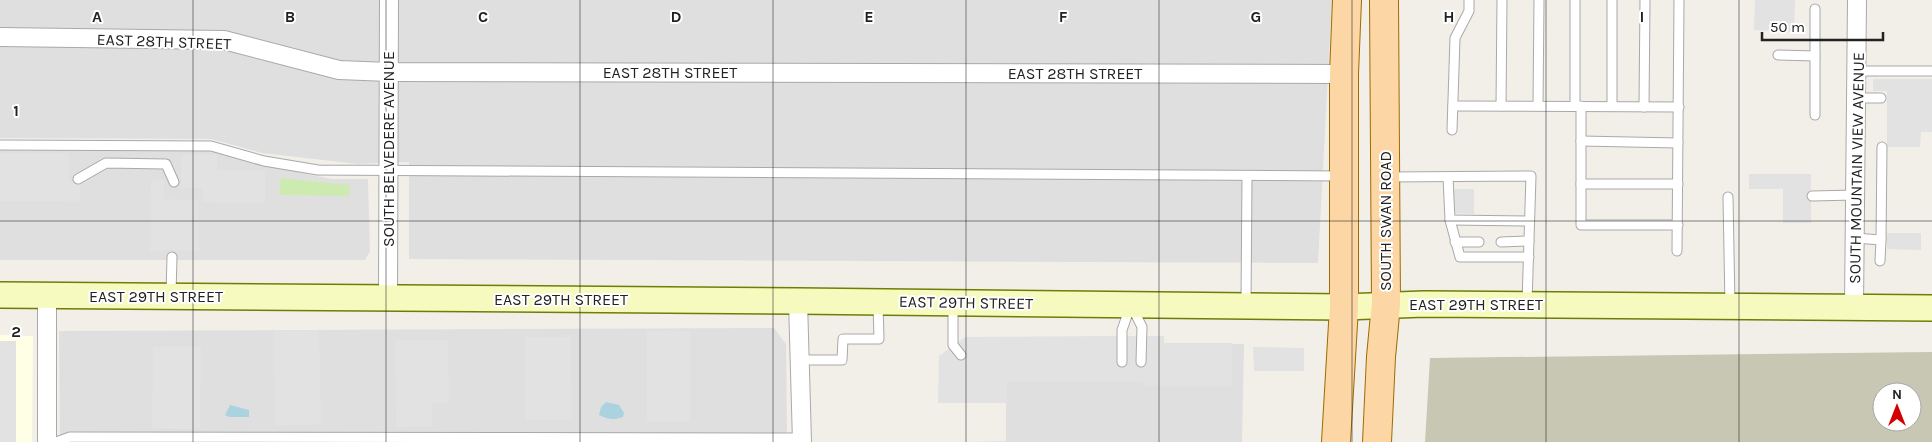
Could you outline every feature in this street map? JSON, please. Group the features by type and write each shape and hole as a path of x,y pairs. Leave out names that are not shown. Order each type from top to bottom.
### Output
{"main road":[{"path":"1336,442 1344,307 1344,74 1347,0"},
{"name":"SOUTH SWAN ROAD","path":"1377,442 1380,356 1386,304 1384,0"}],"street":[{"name":"SOUTH BELVEDERE AVENUE","path":"388,298 389,0"},
{"name":"SOUTH MOUNTAIN VIEW AVENUE","path":"1854,306 1857,0"},
{"name":"EAST 28TH STREET","path":"0,38 224,40 340,70 388,72 1344,74"},
{"name":"EAST 29TH STREET","path":"0,295 798,300 1344,307 1386,304 1932,308"},
{"path":"47,295 47,442"},
{"path":"798,300 802,440"}],"lane":[{"path":"1452,130 1454,38 1469,11 1469,0"},
{"path":"1501,106 1502,0"},
{"path":"1538,106 1539,0"},
{"path":"1575,0 1581,142 1581,224 1678,225"},
{"path":"1612,0 1612,106"},
{"path":"1644,107 1645,0"},
{"path":"1678,251 1679,0"},
{"path":"1815,115 1816,9"},
{"path":"1778,55 1816,56"},
{"path":"1857,71 1932,71"},
{"path":"1856,98 1881,98"},
{"path":"1453,106 1679,107"},
{"path":"1581,142 1678,143"},
{"path":"0,145 211,146 264,161 318,170 1344,176"},
{"path":"1880,261 1882,147"},
{"path":"78,180 106,162 156,163 166,164 174,182"},
{"path":"1246,306 1247,176"},
{"path":"1448,176 1450,220 1460,257 1528,257"},
{"path":"1385,177 1531,176 1527,305"},
{"path":"1581,184 1678,184"},
{"path":"1812,196 1855,195"},
{"path":"1728,197 1730,306"},
{"path":"1450,220 1530,221"},
{"path":"1855,238 1881,240"},
{"path":"1501,242 1529,241"},
{"path":"1456,242 1479,242"},
{"path":"171,296 172,257"},
{"path":"800,360 842,360 843,338 879,338 878,301"},
{"path":"953,302 953,345 961,355"},
{"path":"1122,362 1122,330 1131,305"},
{"path":"1131,305 1142,327 1141,362"},
{"path":"56,442 70,437 802,440"}],"shaded area":[{"path":"0,0 1332,0 1318,263 409,259 409,162 358,164 262,153 211,139 0,138"},
{"path":"1755,0 1795,0 1794,32 1754,30"},
{"path":"1873,79 1932,79 1932,132 1921,132 1920,147 1887,147 1887,91 1873,91"},
{"path":"0,150 214,151 331,179 368,179 370,251 365,260 0,260"},
{"path":"0,153 69,153 69,182 80,182 80,202 0,201"},
{"path":"181,155 217,155 217,170 265,170 265,203 202,202 202,188 181,188"},
{"path":"1749,174 1811,174 1811,223 1783,223 1783,189 1749,189"},
{"path":"164,180 164,199 199,200 199,251 150,251 151,181"},
{"path":"1452,189 1474,189 1474,214 1453,213"},
{"path":"1887,233 1921,233 1921,250 1887,249"},
{"path":"774,328 786,344 787,436 60,438 59,331"},
{"path":"319,330 321,424 275,426 273,331"},
{"path":"647,331 690,331 690,422 647,422"},
{"path":"0,335 33,336 32,442 0,442"},
{"path":"1164,336 1164,343 1244,344 1242,442 967,442 1006,441 1006,337"},
{"path":"1164,336 1164,343 1232,343 1232,386 1144,386 1143,382 1007,382 1007,403 938,403 939,356 965,337"},
{"path":"525,337 571,337 572,420 526,420"},
{"path":"395,340 448,340 449,402 432,403 432,426 396,427"},
{"path":"0,341 16,341 16,442 0,442"},
{"path":"153,347 201,347 200,429 152,428"},
{"path":"1253,347 1304,348 1304,371 1254,371"},
{"path":"1932,352 1932,442 1425,442 1430,358"}],"green space":[{"path":"281,178 350,185 349,196 279,195"}],"water":[{"path":"606,402 619,405 624,413 623,417 611,419 599,415 601,407"},
{"path":"230,405 249,410 249,417 229,417 225,415"}]}
